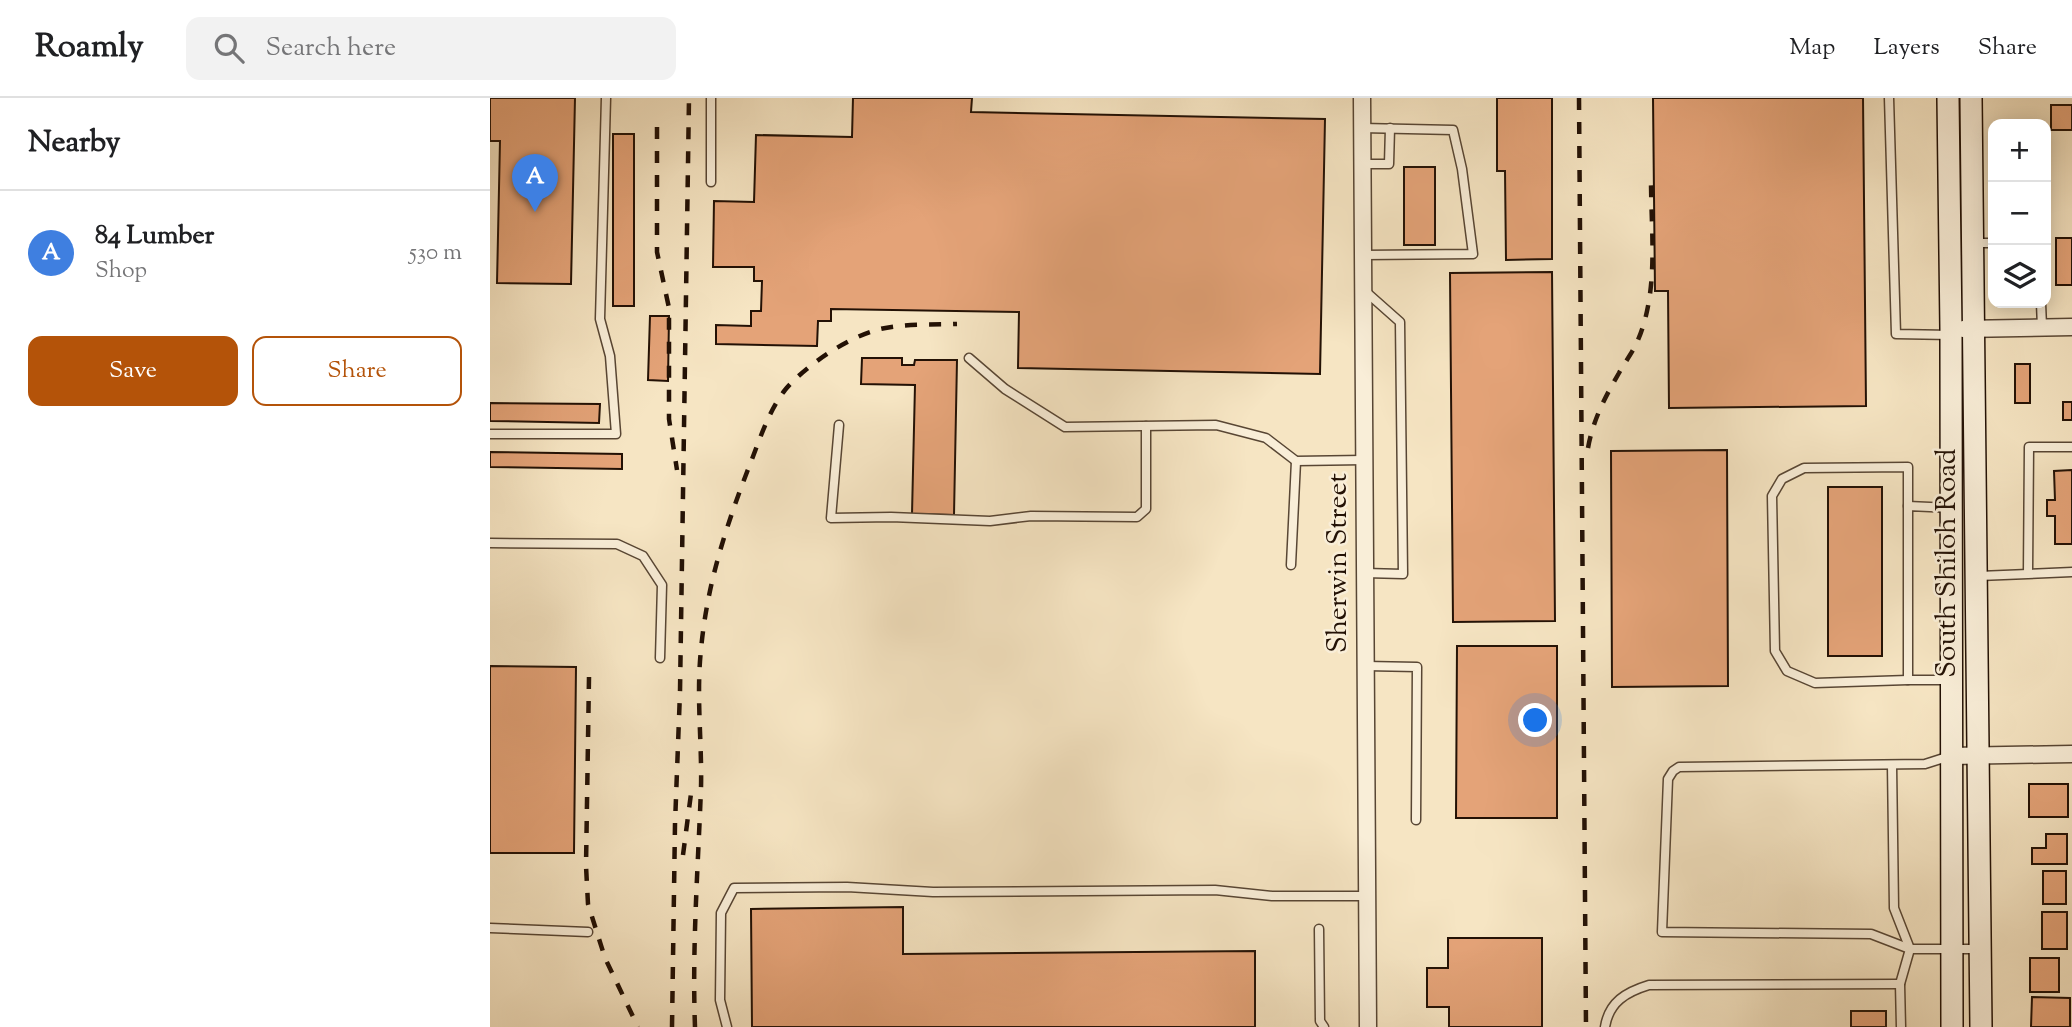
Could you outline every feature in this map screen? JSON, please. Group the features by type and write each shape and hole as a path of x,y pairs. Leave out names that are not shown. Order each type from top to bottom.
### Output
{"main road":[{"name":"South Shiloh Road","path":"1948,98 1952,1027"},
{"name":"South Shiloh Road","path":"1971,98 1981,1027"}],"street":[{"name":"Sherwin Street","path":"1362,98 1368,1027"},
{"path":"1951,332 2072,327"},
{"path":"1950,756 2072,754"}],"lane":[{"path":"490,434 616,434 610,356 600,319 606,98"},
{"path":"711,98 711,181"},
{"path":"1889,98 1896,334 1951,332"},
{"path":"1362,128 1453,130 1462,169 1473,254 1363,255"},
{"path":"1362,164 1390,164 1390,128"},
{"path":"1972,244 1988,243"},
{"path":"1363,289 1400,322 1403,574 1365,573"},
{"path":"2041,308 2042,327"},
{"path":"969,358 1005,389 1065,427 1216,425 1266,438 1296,461 1364,460"},
{"path":"839,425 831,519 891,517 990,521 1031,516 1138,517 1146,509 1146,426"},
{"path":"2028,573 2029,447 2072,447"},
{"path":"1292,565 1296,461"},
{"path":"1908,680 1908,467 1804,468 1782,479 1772,496 1775,651 1787,671 1815,682 1950,680"},
{"path":"1908,506 1976,507"},
{"path":"490,543 617,544 643,555 662,584 660,657"},
{"path":"1976,576 2072,572"},
{"path":"1366,666 1417,667 1416,820"},
{"path":"1950,756 1925,764 1679,767 1668,779 1662,932 1871,934 1910,949 1980,949"},
{"path":"1892,765 1894,908 1910,949 1900,984 1901,1027"},
{"path":"727,1027 720,1000 721,914 734,888 847,887 933,892 1215,890 1272,896 1367,897"},
{"path":"490,928 588,932"},
{"path":"1319,929 1320,1021 1324,1027"},
{"path":"1605,1027 1606,1018 1618,998 1633,989 1649,985 1900,984"}],"building":[{"path":"490,98 575,98 571,284 497,283 500,141 490,141"},
{"path":"853,98 972,98 971,112 1325,119 1320,374 1018,368 1019,312 831,309 831,321 818,321 817,346 716,344 716,325 751,326 751,311 761,311 762,281 754,281 754,267 713,267 714,201 754,202 756,135 852,137"},
{"path":"1497,98 1552,98 1552,259 1506,260 1505,171 1497,171"},
{"path":"1653,98 1863,98 1866,406 1669,408 1668,291 1655,291"},
{"path":"2051,105 2072,105 2072,130 2051,130"},
{"path":"613,134 634,134 634,306 613,306"},
{"path":"1404,167 1435,167 1435,245 1404,245"},
{"path":"2056,238 2072,238 2072,285 2056,285"},
{"path":"1552,272 1555,621 1453,622 1450,273"},
{"path":"650,316 669,316 668,381 648,380"},
{"path":"862,358 902,358 902,365 914,365 915,360 957,360 954,515 912,514 915,385 861,384"},
{"path":"2015,364 2030,364 2030,403 2015,403"},
{"path":"2063,402 2072,402 2072,420 2063,420"},
{"path":"490,403 600,404 599,423 490,421"},
{"path":"1727,450 1728,686 1612,687 1611,451"},
{"path":"490,452 622,454 622,469 490,467"},
{"path":"2072,470 2072,544 2055,544 2055,516 2047,516 2047,500 2055,500 2054,471"},
{"path":"1828,487 1882,487 1882,656 1828,656"},
{"path":"1457,646 1557,646 1557,818 1456,818"},
{"path":"490,666 576,667 574,853 490,853"},
{"path":"2029,784 2068,784 2068,817 2029,817"},
{"path":"2046,834 2067,834 2067,864 2032,864 2032,848 2046,848"},
{"path":"2043,871 2066,871 2066,904 2043,904"},
{"path":"903,907 903,954 1255,951 1255,1027 752,1027 751,909"},
{"path":"2042,912 2067,912 2067,949 2042,949"},
{"path":"1448,938 1542,938 1542,1027 1449,1027 1449,1007 1427,1007 1427,968 1448,968"},
{"path":"2030,958 2059,958 2059,992 2030,992"},
{"path":"2032,997 2070,998 2070,1027 2031,1027"},
{"path":"1851,1011 1886,1011 1886,1027 1851,1027"}],"railway":[{"path":"672,1027 689,98"},
{"path":"1579,98 1586,1027"},
{"path":"657,127 657,252 669,308 669,419 677,470"},
{"path":"1588,448 1600,409 1636,344 1645,321 1652,261 1651,180"},
{"path":"695,1027 702,636 716,564 747,472 763,430 779,399 793,381 825,355 862,335 883,328 957,324"},
{"path":"589,677 586,866 588,904 605,958 638,1027"},
{"path":"683,855 692,786"}],"place":[{"name":"84 Lumber","path":"535,212"}]}
